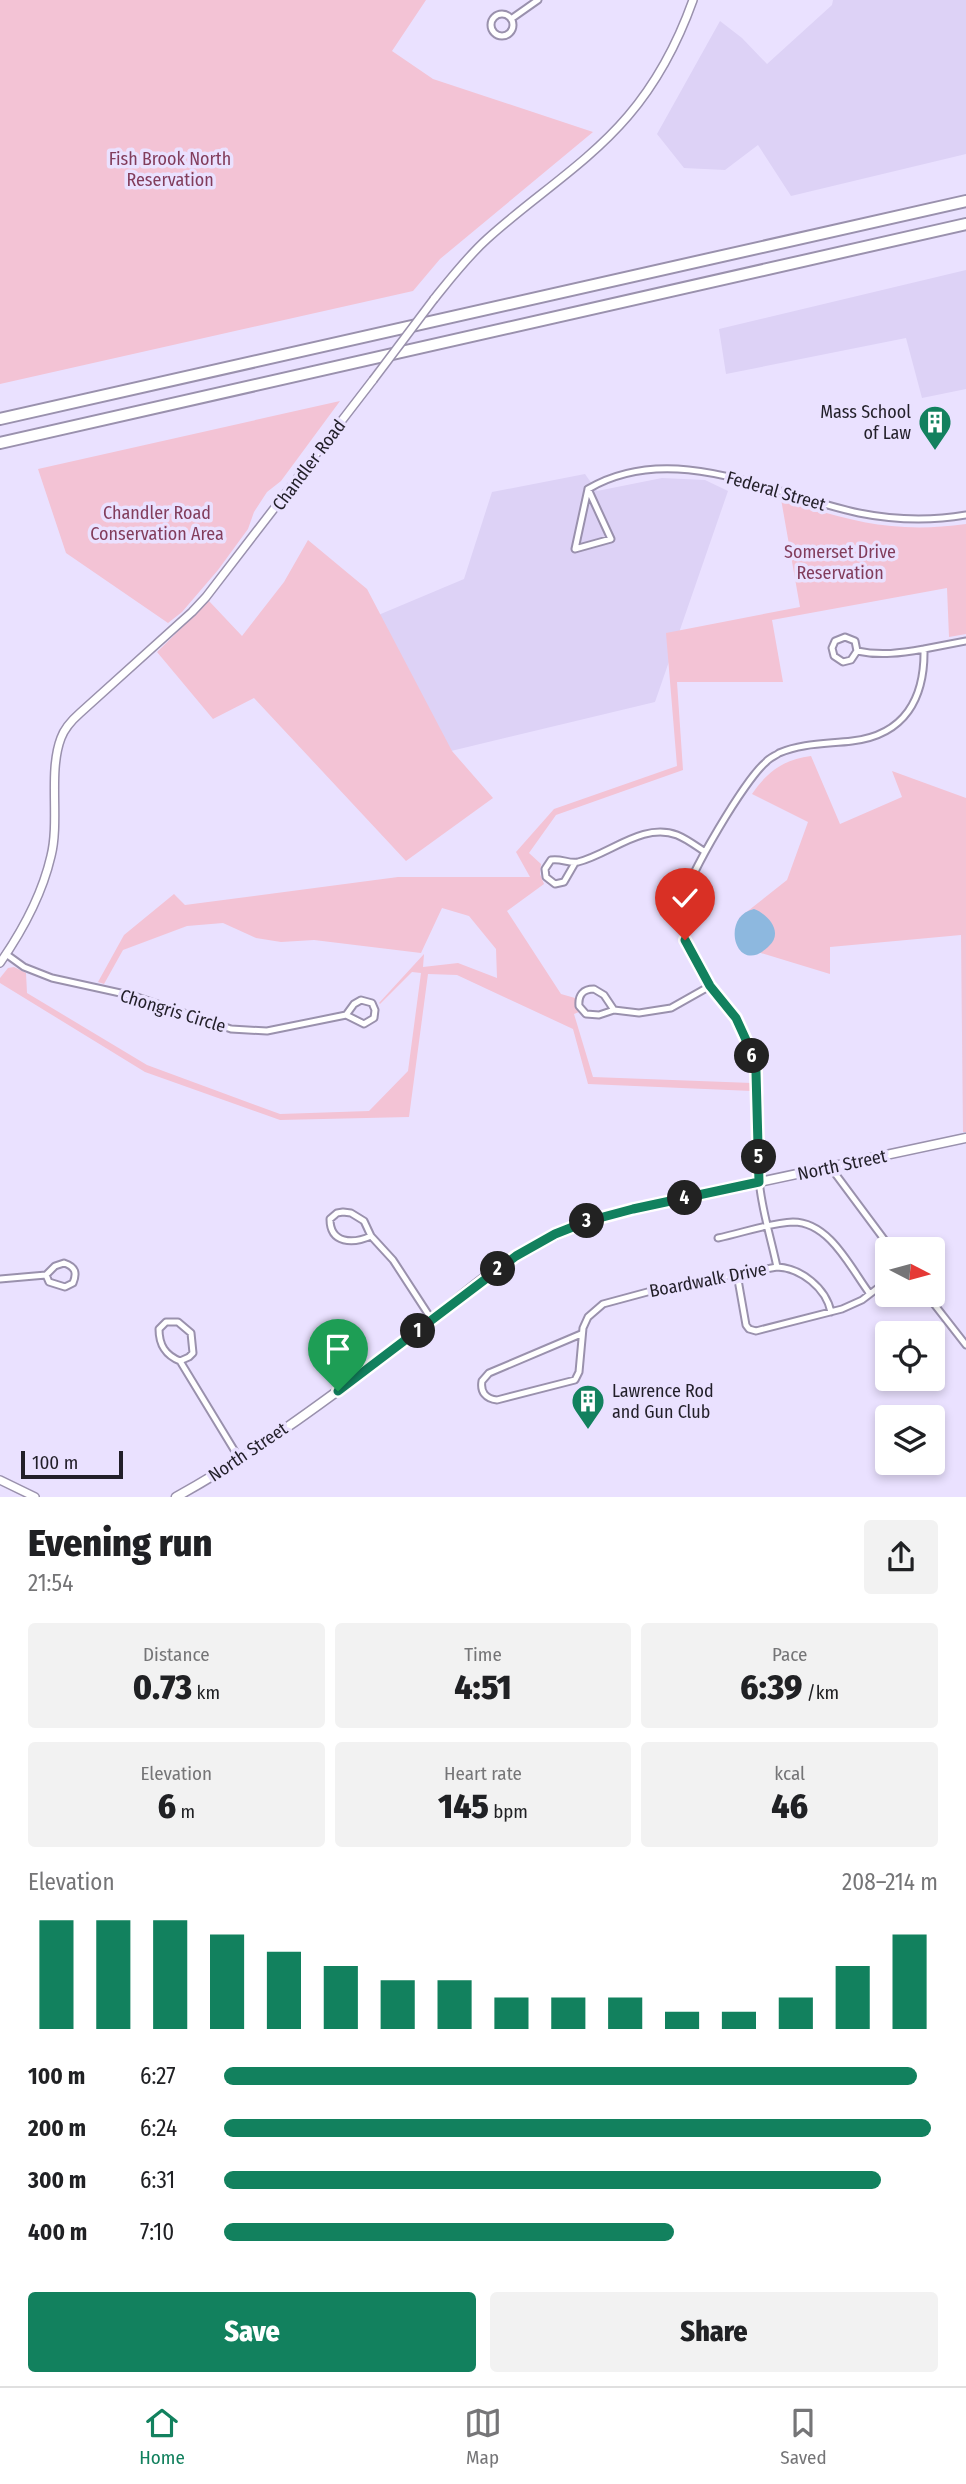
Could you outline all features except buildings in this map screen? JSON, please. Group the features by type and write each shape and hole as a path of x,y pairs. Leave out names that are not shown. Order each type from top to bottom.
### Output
{"highway":[{"path":"0,419 966,201"},
{"path":"0,443 966,225"}],"main road":[{"name":"North Street","path":"176,1497 338,1391 516,1256 555,1234 588,1221 633,1209 966,1138"}],"street":[{"path":"512,19 538,0"},
{"name":"Chandler Road","path":"0,963 44,884 48,870 53,847 57,752 65,730 206,597 434,299 483,243 586,158 626,118 641,100 668,57 693,0"},
{"path":"504,14 512,19 513,26 508,35 501,37 493,32 491,25 495,16 504,14"},
{"name":"Federal Street","path":"588,489 608,478 632,472 689,471 730,476 862,514 909,519 966,515"},
{"path":"588,489 611,539 575,549 578,537 588,489"},
{"path":"848,637 855,641 857,652 851,660 843,662 834,656 833,646 840,638 848,637"},
{"path":"857,652 890,655 966,641"},
{"path":"777,1267 759,1182 756,1072 752,1053 736,1018 710,986 685,940 683,901 690,879 705,852 747,786 766,762 778,754 800,747 872,737 897,724 918,695 923,678 924,649"},
{"path":"575,863 560,859 551,860 545,866 546,877 552,883 564,882 575,863 637,837 657,832 675,834 705,852"},
{"name":"Chongris Circle","path":"6,954 24,967 52,978 134,996 219,1026 243,1031 267,1031 346,1015 364,1024 371,1021 376,1010 368,1000 361,1000 354,1004 346,1015"},
{"path":"614,1010 598,990 588,989 580,996 579,1006 586,1014 598,1015 614,1010 639,1013 671,1008 710,986"},
{"path":"831,1167 882,1237"},
{"path":"371,1236 354,1242 341,1239 331,1230 330,1219 337,1213 351,1213 364,1221 371,1236 393,1260 432,1320"},
{"path":"718,1237 796,1222 808,1225 831,1241 870,1294"},
{"path":"0,1279 46,1275 55,1266 64,1263 72,1265 75,1270 73,1283 65,1287 49,1282 46,1275"},
{"name":"Boardwalk Drive","path":"581,1334 588,1317 597,1307 608,1301 666,1287 777,1267 795,1269 808,1278 827,1301 831,1312"},
{"path":"737,1274 746,1325 751,1330 758,1331 853,1305 875,1290"},
{"path":"936,1307 966,1345"},
{"path":"180,1361 193,1353 191,1333 178,1322 166,1322 159,1329 159,1340 167,1354 180,1361 239,1458"},
{"path":"581,1334 579,1372 573,1381 497,1401 489,1399 483,1392 482,1381 489,1373 581,1334"},
{"path":"0,1480 35,1497"}],"shaded area":[{"path":"833,0 966,0 966,154 791,196 758,145 725,170 684,168 657,134 720,21 742,38 767,64 832,5"},
{"path":"966,270 966,389 922,398 906,338 726,374 719,329"},
{"path":"585,474 597,491 662,478 705,480 728,491 655,702 451,751 376,616 464,579 492,492"}],"green space":[{"name":"Fish Brook North Reservation","path":"0,0 426,0 392,51 433,79 593,132 440,259 413,291 0,384"},
{"name":"Chandler Road Conservation Area","path":"340,401 281,481 267,492 254,512 248,529 218,570 182,612 168,623 66,553 38,469"},
{"name":"Somerset Drive Reservation","path":"781,499 872,524 940,527 966,524 966,634 949,637 947,588 772,620 783,682 677,682 683,770 556,815 529,853 541,864 540,874 544,884 507,911 561,994 575,998 579,1012 574,1014 593,1077 752,1083 752,1091 588,1084 573,1029 457,975 428,974 409,1117 280,1120 145,1072 0,983 0,978 8,968 14,967 26,973 27,993 147,1065 280,1114 369,1111 408,1071 421,973 412,972 379,1003 424,954 423,967 458,963 497,978 496,949 469,916 442,908 421,953 314,940 281,942 256,938 223,923 187,926 123,950 104,984 98,982 124,935 174,894 185,905 398,877 530,877 516,852 554,809 677,766 666,633 800,607"},
{"path":"308,540 367,589 452,751 493,798 406,861 254,698 213,719 157,652 209,601 242,636 284,582"},
{"path":"811,756 840,824 902,797 892,771 966,798 966,1132 963,1132 961,935 830,947 830,974 738,946 739,918 787,880 808,822 752,794 777,768 792,760"}],"water":[{"path":"754,909 769,919 775,929 775,935 769,946 757,954 748,955 741,951 735,932 737,922 743,914"}],"place":[{"name":"Mass School of Law","path":"935,452"},
{"name":"Lawrence Rod and Gun Club","path":"588,1431"}],"route":[{"path":"338,1391 516,1256 555,1234 588,1221 633,1209 759,1182 756,1072 752,1053 736,1018 710,986 685,940"}]}
